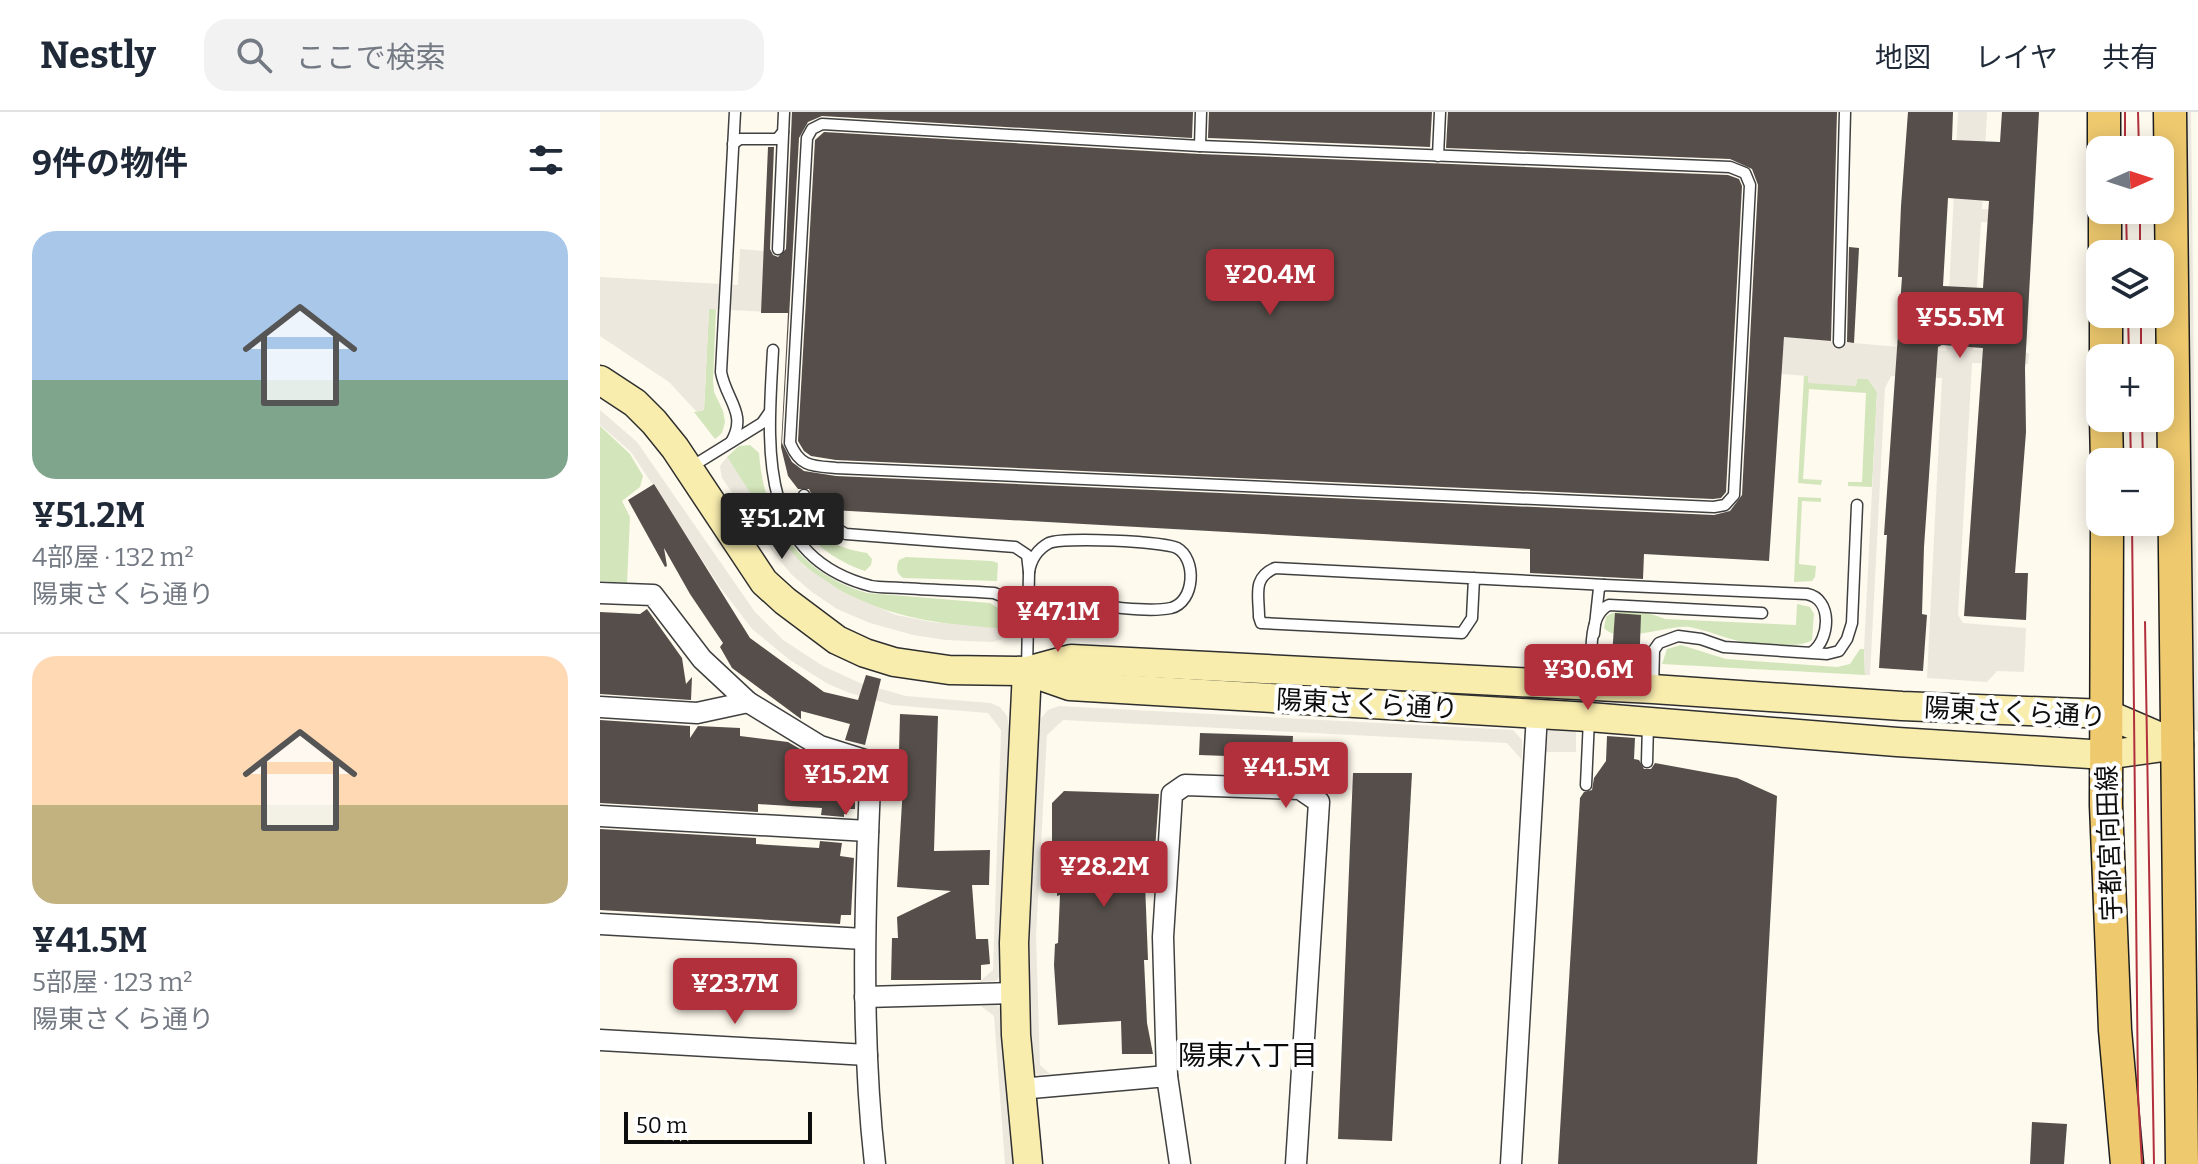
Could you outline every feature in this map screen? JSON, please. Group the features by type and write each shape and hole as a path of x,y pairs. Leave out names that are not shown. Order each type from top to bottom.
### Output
{"main road":[{"path":"2104,112 2104,136"},
{"path":"2170,112 2188,745 2182,1164"},
{"name":"宇都宮向田線","path":"2107,536 2106,755 2115,1030 2127,1164"}],"street":[{"name":"陽東さくら通り","path":"600,380 635,403 654,422 764,582 837,640 865,653 920,666 949,670 1027,671 1071,659 1653,689 1902,706 2107,714 2188,745"},
{"path":"600,593 653,595 702,659 748,702 820,746 871,762 864,939 867,1055 875,1164"},
{"name":"陽東さくら通り","path":"1027,671 1070,686 1589,717 1897,742 2106,755 2188,745"},
{"path":"1027,671 1016,894 1015,993 1028,1164"},
{"path":"600,707 697,713 748,702"},
{"path":"1511,1164 1537,714"},
{"path":"1180,1164 1167,1076 1163,937 1172,794 1185,785 1300,789 1319,802 1296,1164"},
{"path":"600,816 868,831"},
{"path":"600,924 864,939"},
{"path":"865,997 1015,993"},
{"path":"600,1040 867,1055"},
{"path":"1020,1089 1167,1076"}],"lane":[{"path":"731,442 738,417 721,372 735,112"},
{"path":"778,249 784,112"},
{"path":"1200,146 1201,112"},
{"path":"1438,156 1440,112"},
{"path":"1839,342 1845,112"},
{"path":"822,124 1200,146 1730,167 1745,173 1750,185 1734,495 1725,505 1714,507 836,468 804,464 795,456 790,443 807,138 812,129 822,124"},
{"path":"733,144 740,139 777,139 783,132"},
{"path":"773,350 770,449 778,503 805,550 828,568 872,586 994,593 1018,607 1027,629"},
{"path":"689,469 762,423 770,412"},
{"path":"804,495 806,503 824,523 846,534 1015,547 1027,555 1027,671"},
{"path":"1653,689 1654,650 1659,643 1678,636 1701,639 1724,647 1827,654 1839,651 1847,639 1854,606 1857,505"},
{"path":"1027,629 1035,612 1047,603 1153,609 1173,607 1185,597 1190,579 1188,559 1176,547 1133,543 1056,541 1036,554 1029,572"},
{"path":"1474,578 1472,618 1462,633 1261,623 1259,617 1259,580 1263,573 1275,568 1474,578 1587,584 1601,589 1816,596 1823,603 1825,613 1824,639 1811,653"},
{"path":"1594,634 1601,589"},
{"path":"1592,686 1596,621 1603,608 1609,605 1762,613"},
{"path":"1586,785 1589,717"},
{"path":"1647,762 1648,722"}],"green space":[{"path":"709,308 716,309 713,380 725,422 722,433 715,439 694,412 704,410"},
{"path":"1804,375 1809,376 1808,382 1856,385 1857,378 1868,379 1877,392 1872,487 1848,486 1848,482 1862,482 1866,393 1809,389 1803,479 1822,480 1821,485 1798,483"},
{"path":"600,426 630,454 643,476 640,487 622,501 630,517 627,583 600,581"},
{"path":"750,445 759,453 768,501 777,522 804,558 822,572 867,593 990,603 1003,611 1005,629 952,624 899,614 850,596 827,582 805,566 783,543 727,457 739,446"},
{"path":"1798,497 1821,498 1821,502 1802,501 1799,564 1816,566 1812,581 1794,582"},
{"path":"795,507 817,533 845,548 867,553 872,559 871,565 865,571 822,548 797,520 792,509"},
{"path":"906,557 992,561 998,563 997,581 903,578 897,565 899,560"},
{"path":"1797,604 1810,607 1814,614 1812,640 1798,645 1737,641 1689,627 1632,635 1611,633 1604,628 1606,617 1626,611 1643,612 1665,619 1796,625"},
{"path":"1681,645 1726,659 1837,667 1850,664 1860,649 1864,649 1865,675 1662,664 1667,649"}],"shaded area":[{"path":"1958,112 1987,112 1982,209 2034,211 2034,224 1981,222 1973,350 2029,353 2028,364 1972,363 1958,615 1963,623 2026,628 2024,672 1997,671 1987,682 1927,678 1942,378 1891,376 1885,388 1870,675 1865,675 1877,392 1868,379 1857,379 1856,386 1808,383 1808,376 1781,374 1784,337 1946,351"},
{"path":"2183,112 2191,112 2198,732 2191,727"},
{"path":"740,249 790,253 786,313 709,309 704,410 697,412 669,382 600,336 600,277 738,285"},
{"path":"600,410 637,442 755,612 783,640 823,666 860,683 906,696 990,703 1000,707 1007,716 1010,731 1002,973 996,981 979,982 993,970 1001,730 988,713 892,705 850,693 828,684 790,660 752,629 720,587 631,452 600,425"},
{"path":"727,457 779,537 804,566 844,593 896,615 1005,629 1002,639 993,642 946,640 913,635 870,623 837,609 791,574 773,552 722,478 720,466"},
{"path":"1059,706 1513,730 1522,740 1522,760 1507,743 1063,720 1047,735 1036,935 1040,1065 1050,1074 1038,1075 1032,1071 1026,961 1038,722 1048,710"},
{"path":"1559,727 1571,728 1576,732 1576,752 1546,752 1548,731"},
{"path":"997,1005 1003,1013 1015,1164 1005,1164 994,1016 981,1006"}],"building":[{"path":"792,112 1193,112 1192,138 822,116 808,122 799,138 782,443 792,462 804,471 836,476 1714,515 1730,511 1742,495 1758,185 1752,169 1730,159 1446,148 1448,112 1837,112 1831,341 1784,337 1769,561 1644,554 1643,579 1530,573 1530,549 832,510 832,504 814,500 809,489 798,489 788,476 781,447 788,313 761,313 768,147 774,147 770,249 778,257 786,249"},
{"path":"1209,112 1432,112 1430,147 1208,138"},
{"path":"1908,112 1953,112 1952,140 2000,142 2002,112 2039,112 2025,368 2026,432 2015,573 2028,573 2026,620 1964,616 1983,348 1942,345 1938,347 1924,547 1922,614 1927,615 1923,671 1879,668 1887,535 1884,535 1902,277 1898,277","holes":["1948,198 1989,201 1983,288 1943,286"]},
{"path":"824,132 1200,154 1728,175 1739,179 1742,186 1726,492 1721,498 1713,499 836,460 811,456 798,441 815,140"},
{"path":"1849,247 1859,248 1854,343 1847,342"},
{"path":"654,484 750,638 824,692 858,700 866,675 881,679 865,745 845,740 850,724 801,711 801,719 732,668 720,647 723,643 664,548 665,567 628,500"},
{"path":"647,609 682,658 686,684 692,677 691,700 600,694 600,612 640,614"},
{"path":"1615,613 1641,615 1639,671 1611,670"},
{"path":"900,714 938,716 934,851 990,850 989,885 972,885 976,939 988,939 990,964 981,965 981,980 891,980 892,938 898,938 897,917 951,891 897,887 905,752 899,752"},
{"path":"600,720 690,726 690,738 698,726 740,728 740,736 788,742 800,749 799,768 836,768 837,765 855,771 855,809 847,809 844,817 821,815 822,808 758,804 758,812 600,803"},
{"path":"1200,733 1293,736 1291,776 1226,770 1227,756 1199,755"},
{"path":"1607,736 1635,738 1634,759 1639,760 1644,769 1651,769 1655,763 1737,778 1777,796 1757,1164 1558,1164 1580,798 1584,792 1592,790 1594,778 1606,761"},
{"path":"1353,773 1412,773 1392,1141 1338,1139"},
{"path":"1064,791 1159,794 1153,883 1145,883 1148,960 1144,960 1147,1023 1153,1054 1122,1054 1121,1021 1058,1025 1054,965 1060,895 1057,896 1057,847 1052,847 1052,803"},
{"path":"600,829 756,838 756,844 819,848 820,841 842,843 840,856 854,858 851,915 841,915 840,924 600,910"},
{"path":"2032,1122 2067,1124 2064,1164 2030,1164"}],"tram line":[{"path":"2125,112 2125,136"},
{"path":"2138,112 2139,136"},
{"path":"2126,224 2127,240"},
{"path":"2140,224 2140,240"},
{"path":"2128,328 2129,344"},
{"path":"2141,328 2141,344"},
{"path":"2130,432 2131,448"},
{"path":"2142,432 2143,448"},
{"path":"2132,536 2138,1094 2142,1164"},
{"path":"2145,622 2154,1164"}],"district":[{"name":"陽東六丁目","path":"1248,1055"}]}
